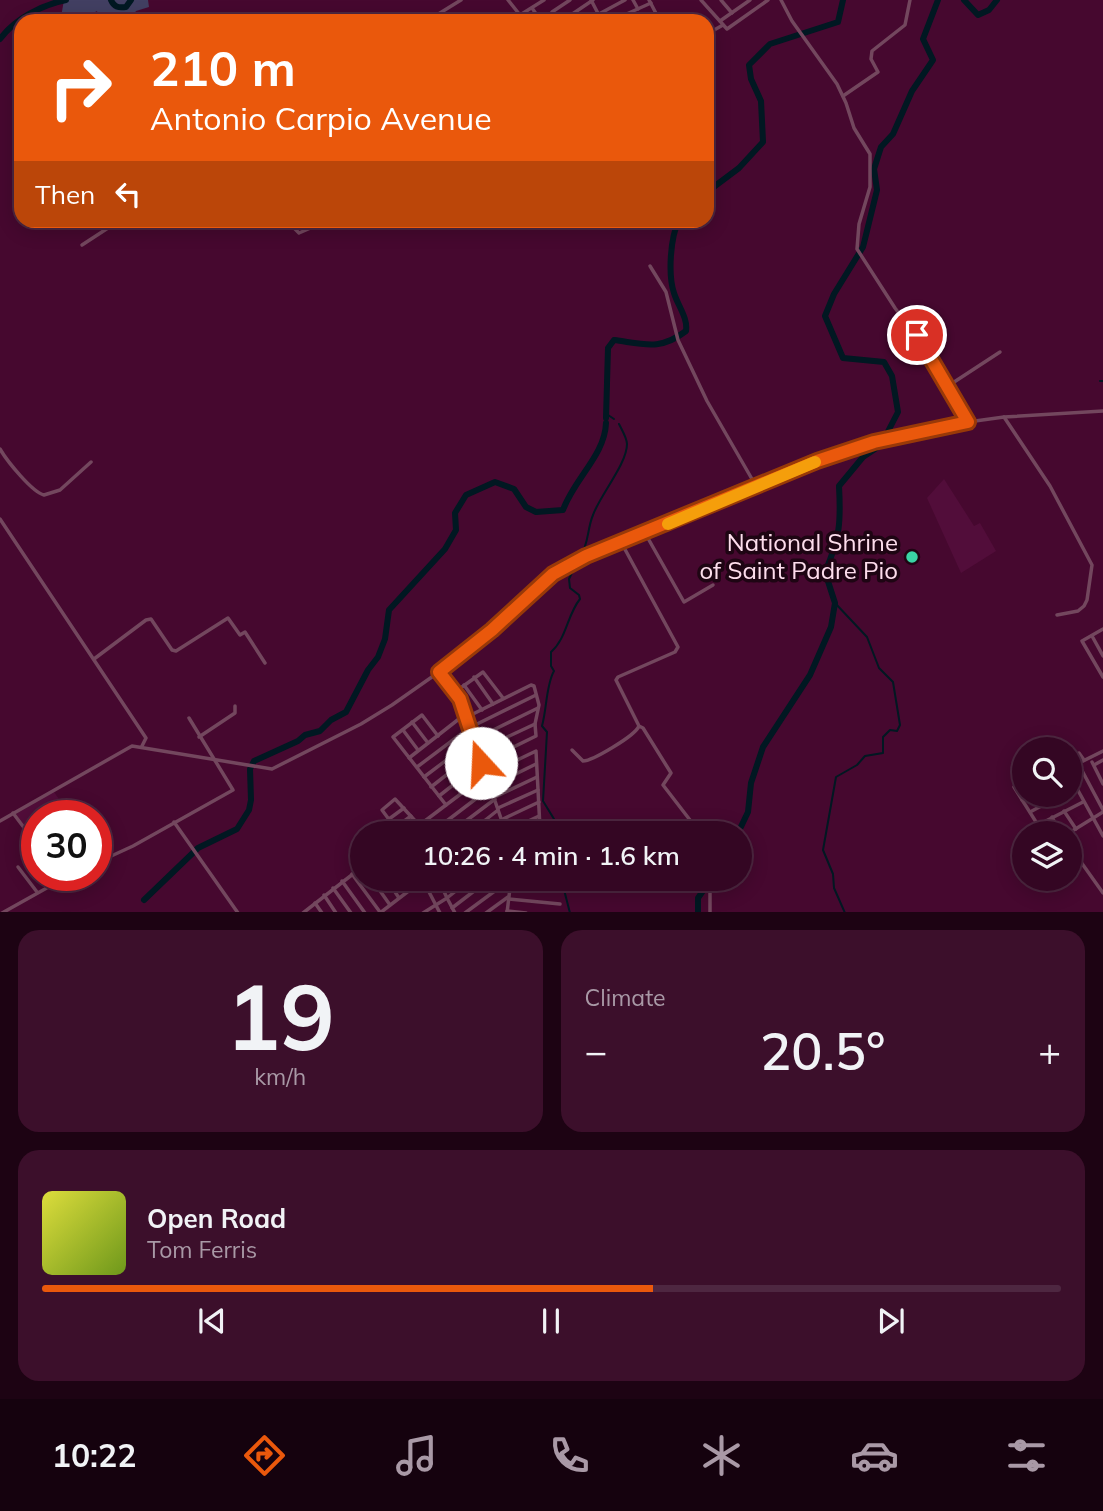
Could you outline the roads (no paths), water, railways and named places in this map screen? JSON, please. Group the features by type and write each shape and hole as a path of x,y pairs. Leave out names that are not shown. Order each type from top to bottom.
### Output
{"street":[{"path":"437,14 461,0"},
{"path":"508,0 519,14"},
{"path":"522,14 544,0"},
{"path":"554,14 552,12 570,0"},
{"path":"571,14 592,0 598,13 625,0"},
{"path":"633,0 638,9"},
{"path":"701,0 714,14"},
{"path":"721,0 732,13"},
{"path":"714,29 750,0"},
{"path":"757,0 760,6"},
{"path":"714,14 727,30 768,0"},
{"path":"781,0 799,32 843,96 854,128 872,158 870,187 859,223 856,243 858,251 895,308 917,335 968,422"},
{"path":"843,96 878,72 871,59 872,51 905,25 910,0"},
{"path":"627,14 650,2"},
{"path":"532,8 536,14"},
{"path":"82,244 108,228"},
{"path":"294,228 299,233 311,228"},
{"path":"650,266 666,292 677,340 708,401 757,486"},
{"path":"948,386 1000,352"},
{"path":"0,821 132,746 272,769 361,724 439,672 492,630 553,574 569,564 817,461 874,442 968,422 1103,411"},
{"path":"1004,417 1050,485 1092,565 1084,606 1078,611 1057,615"},
{"path":"0,449 11,466 34,490 44,495 60,490 90,462"},
{"path":"0,519 146,738 142,746"},
{"path":"645,533 684,602 713,585"},
{"path":"621,542 678,647 676,652 618,677 616,681 639,726 643,728 671,773 663,785 691,821"},
{"path":"93,659 146,620 151,619 172,650 176,651 228,618 240,635 245,632 265,663"},
{"path":"1102,631 1083,641 1103,677"},
{"path":"1092,636 1103,656"},
{"path":"439,672 456,692 502,821 538,802"},
{"path":"456,692 481,672 485,673 504,699"},
{"path":"474,677 493,704"},
{"path":"464,685 482,710"},
{"path":"409,758 465,716 531,685 534,686 538,708 535,737 481,763 439,796"},
{"path":"417,767 469,728 536,695"},
{"path":"199,737 235,713 235,706"},
{"path":"424,777 473,740 538,708"},
{"path":"438,736 422,715 393,737 446,805"},
{"path":"112,856 233,790 189,718"},
{"path":"412,722 428,743"},
{"path":"431,787 477,751 535,724"},
{"path":"572,750 583,761 588,761 598,753 624,741 637,732 639,726"},
{"path":"403,730 419,750"},
{"path":"424,821 486,775 535,751 540,821"},
{"path":"1082,757 1084,760 1103,751"},
{"path":"1103,760 1093,764 1101,774 1103,783"},
{"path":"446,821 490,787 536,764"},
{"path":"1082,771 1103,811 1082,825"},
{"path":"466,821 494,799 537,777"},
{"path":"484,821 498,809 538,790"},
{"path":"404,808 388,819 382,810 395,799 404,808 415,821"},
{"path":"1045,821 1083,802 1103,835"},
{"path":"1026,807 1036,821"},
{"path":"1030,812 1039,807"},
{"path":"1064,811 1071,821"},
{"path":"13,813 21,824"},
{"path":"406,821 411,816"},
{"path":"529,821 540,816"},
{"path":"1052,817 1054,821"},
{"path":"174,822 238,912"},
{"path":"1082,863 1103,893"},
{"path":"2,912 37,892 19,867"},
{"path":"305,912 350,875"},
{"path":"342,881 366,912"},
{"path":"333,888 351,912"},
{"path":"365,891 380,912 408,891"},
{"path":"380,891 390,905"},
{"path":"394,891 399,898"},
{"path":"429,891 440,912"},
{"path":"444,891 453,910 476,891"},
{"path":"424,912 456,891"},
{"path":"466,912 495,891"},
{"path":"510,891 507,912 526,912"},
{"path":"710,891 710,912"},
{"path":"324,895 336,912"},
{"path":"486,912 510,897 560,904"},
{"path":"315,903 321,912"}],"waterway":[{"path":"29,14 66,0"},
{"path":"111,0 115,6 121,7 126,7 131,0"},
{"path":"714,187 739,168 763,142 761,101 751,79 749,65 770,44 838,22 843,0"},
{"path":"744,821 748,812 751,783 763,747 810,675 831,627 835,603 825,572 838,530 839,486 863,457 881,445 898,412 892,376 884,362 843,358 825,316 834,294 863,247 877,190 874,169 881,147 893,134 912,91 933,60 923,39 938,0"},
{"path":"964,0 978,15 989,10 997,0"},
{"path":"0,39 14,24"},
{"path":"606,418 608,348 614,340 660,344 686,331 686,321 674,293 671,277 672,246 676,228"},
{"path":"605,413 614,419"},
{"path":"144,900 198,848 237,829 249,810 250,769 254,761 298,741 305,735 320,731 331,720 346,712 368,670 378,657 385,639 389,610 445,549 456,530 455,513 466,495 495,482 514,489 526,507 536,512 563,510 600,446 606,423"},
{"path":"580,557 596,507 626,452 627,442 619,424"},
{"path":"553,821 543,801 547,732 542,726 549,683 554,671 551,666 551,652 560,640 580,599 570,588 569,579 577,562"},
{"path":"835,603 867,637 879,668 893,682 900,725 897,731 890,730 883,737 883,753 865,756 857,765 836,777 823,850 845,912"},
{"path":"564,891 570,912"},
{"path":"698,912 698,898 703,891"}],"place":[{"name":"National Shrine of Saint Padre Pio","path":"912,557"}]}
